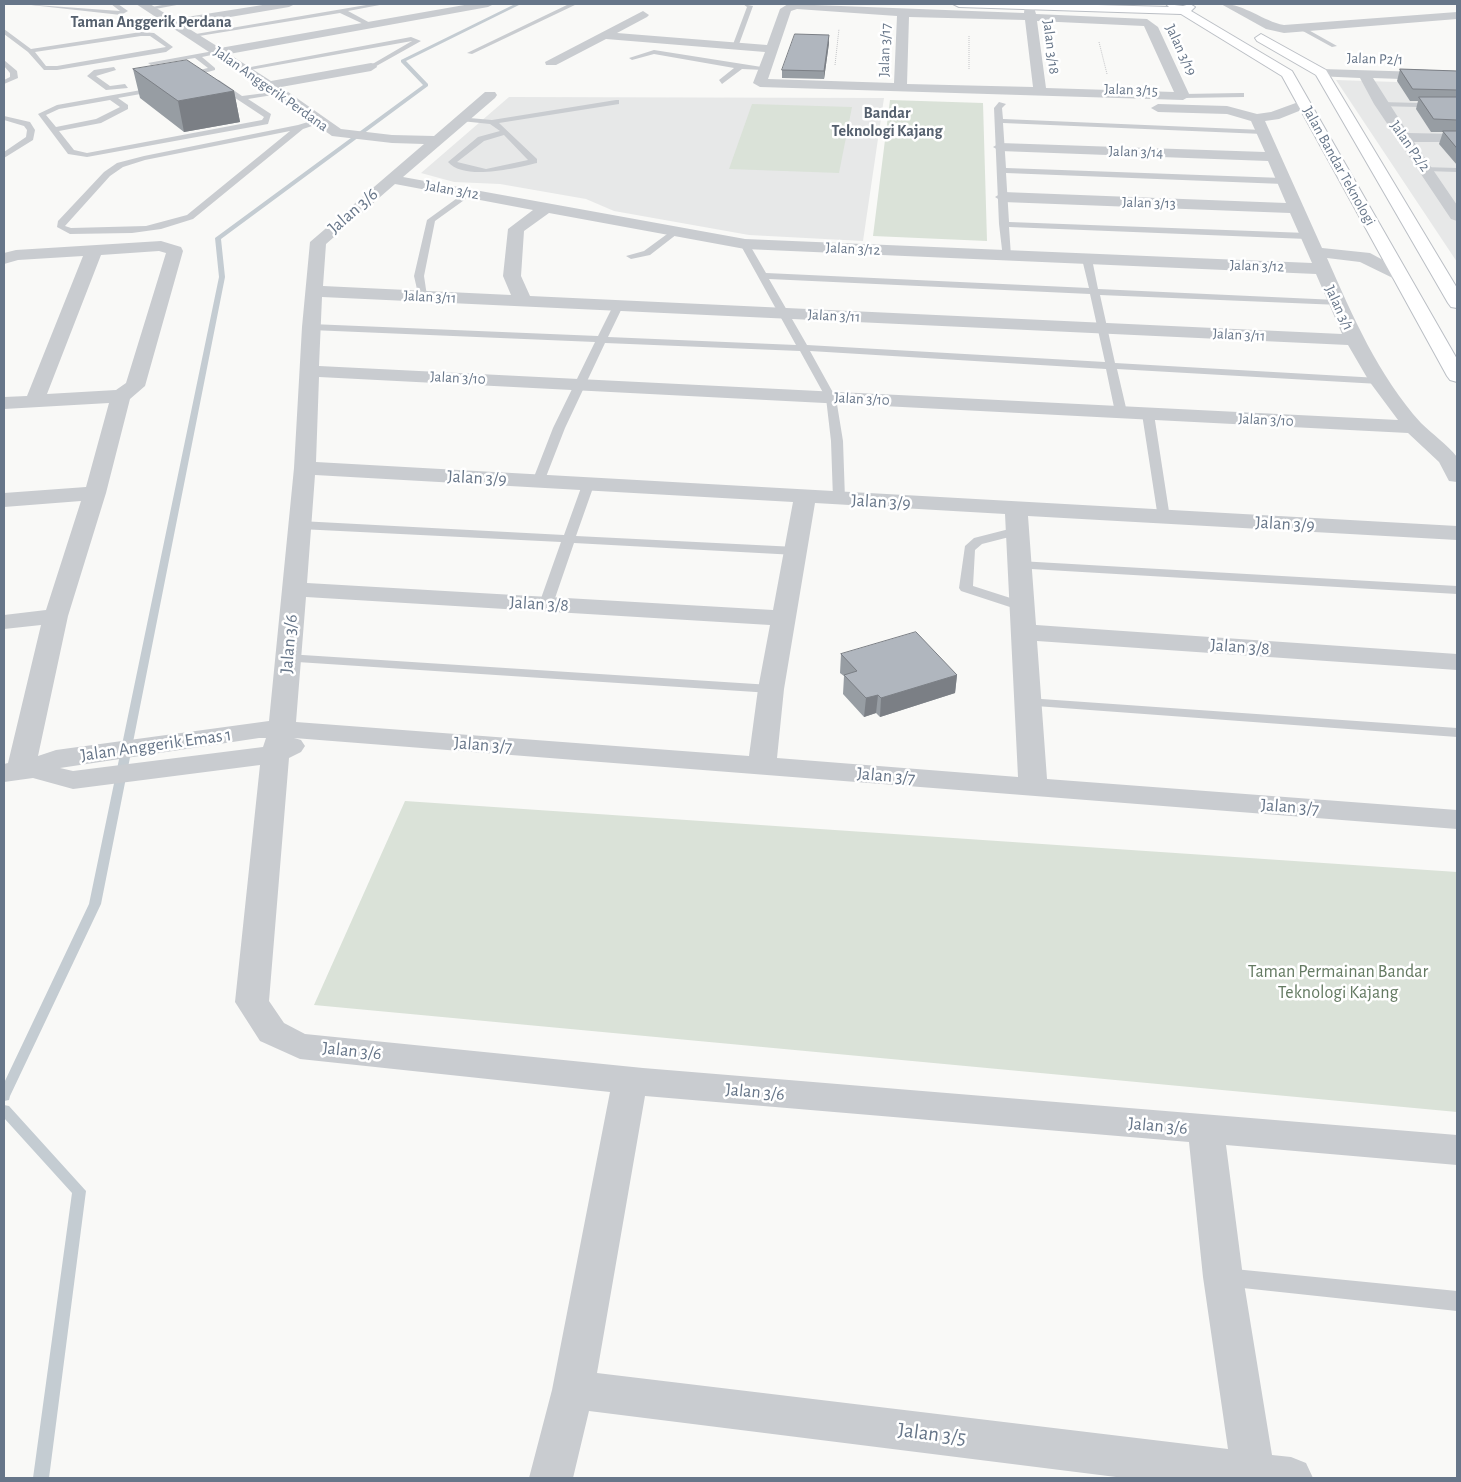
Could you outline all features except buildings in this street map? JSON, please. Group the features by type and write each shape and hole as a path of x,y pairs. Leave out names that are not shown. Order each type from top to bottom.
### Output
{"street":[{"path":"173,23 289,4"},
{"path":"219,52 488,4"},
{"path":"959,4 1030,12 1153,10 1188,7"},
{"path":"1166,4 1172,4"},
{"name":"Jalan Bandar Teknologi","path":"1172,4 1188,7 1205,17 1287,74 1457,376"},
{"path":"1227,4 1270,26 1284,29 1457,16"},
{"name":"Jalan 3/19","path":"772,48 788,6 804,5 903,14 970,16 1030,12 1133,21 1151,25 1183,96"},
{"name":"Jalan Anggerik Perdana","path":"146,6 333,127 437,140"},
{"path":"1153,10 1205,17"},
{"name":"Jalan 3/18","path":"1030,12 1040,92"},
{"name":"Jalan 3/17","path":"900,88 903,14"},
{"path":"551,62 643,15"},
{"path":"1436,18 1446,28"},
{"name":"Jalan Bandar Teknologi","path":"1251,33 1321,73 1447,303"},
{"path":"604,35 735,47 772,48 759,79 760,83 766,84 1183,96"},
{"path":"276,89 371,67"},
{"name":"Jalan P2/1","path":"1321,73 1457,77"},
{"name":"Jalan P2/2","path":"1364,74 1403,137 1455,210"},
{"name":"Jalan 3/6","path":"490,95 318,242 311,327 305,468 252,1002 272,1032 300,1046 630,1081 1457,1150"},
{"name":"Jalan 3/15","path":"1002,104 1013,102 1227,110 1260,125"},
{"path":"1260,125 1274,116 1304,104"},
{"name":"Jalan 3/1","path":"1260,125 1310,244 1354,340 1379,381 1414,427 1448,460 1457,476"},
{"path":"1403,137 1457,138"},
{"name":"Jalan 3/14","path":"1000,147 1273,157"},
{"name":"Jalan 3/12","path":"390,179 745,244 1321,269"},
{"name":"Jalan 3/13","path":"1003,197 1295,208"},
{"path":"523,302 512,276 516,230 547,207"},
{"path":"1310,244 1364,257 1401,277"},
{"path":"4,259 16,255 161,246 175,251 135,386 121,396 4,403"},
{"path":"35,400 94,250"},
{"name":"Jalan 3/11","path":"314,291 1354,340"},
{"path":"1415,301 1447,303"},
{"name":"Jalan 3/10","path":"310,371 1414,427"},
{"path":"19,771 56,616 95,492 121,396"},
{"name":"Jalan 3/9","path":"305,468 839,499 1017,520 1164,518 1457,533"},
{"path":"4,500 95,492"},
{"path":"762,766 771,689 805,497"},
{"path":"1017,520 1022,632 1033,788"},
{"name":"Jalan 3/8","path":"294,589 784,618"},
{"path":"4,622 56,616"},
{"name":"Jalan 3/8","path":"1022,632 1457,662"},
{"name":"Jalan 3/7","path":"278,742 316,732 1457,820"},
{"name":"Jalan Anggerik Emas 1","path":"74,768 244,733 278,742"},
{"name":"Jalan Anggerik Emas 1","path":"19,771 230,760 278,742"},
{"path":"551,1478 573,1390 630,1081"},
{"path":"1206,1130 1223,1277 1266,1477"},
{"name":"Jalan 3/5","path":"573,1390 1266,1477"}],"lane":[{"path":"25,4 121,13 125,11 114,4"},
{"path":"146,6 178,4"},
{"path":"328,4 372,26"},
{"path":"193,36 382,4"},
{"path":"470,53 574,4"},
{"path":"735,47 750,6 746,4"},
{"path":"1302,29 1334,46"},
{"path":"4,31 30,51 44,68 57,68 166,50 170,47 152,34 141,34 30,51"},
{"path":"244,69 411,39 418,42 371,67"},
{"path":"142,64 219,52"},
{"path":"632,58 654,52 764,68"},
{"path":"124,67 97,72 91,76 109,88 213,69 196,55"},
{"path":"4,62 14,73 14,78 4,82"},
{"path":"722,82 734,69 742,66"},
{"path":"203,81 216,82 241,98 268,116 265,122 87,155 70,152 42,114 57,107 203,81"},
{"path":"241,98 276,89"},
{"path":"1183,96 1241,95"},
{"path":"54,130 98,122 125,107 111,97"},
{"path":"461,119 492,122 616,102"},
{"path":"1002,104 998,108 1003,197 1002,224 1006,256"},
{"path":"1381,104 1457,106"},
{"path":"4,118 27,124 31,130 30,138 4,156"},
{"path":"999,121 1260,125"},
{"path":"492,122 506,132 534,161 486,171 452,162 481,139 506,132"},
{"path":"300,127 190,217 170,226 150,230 70,231 61,227 60,223 107,174 120,165 144,158 300,127 333,127"},
{"path":"1426,169 1457,170"},
{"path":"1001,170 1283,181"},
{"path":"422,296 419,276 431,220 470,193"},
{"path":"1002,224 1310,244"},
{"path":"631,256 647,253 677,231"},
{"path":"745,244 831,398 837,441 839,499"},
{"path":"1087,259 1121,412"},
{"path":"764,276 1337,303"},
{"path":"538,482 559,428 604,339 618,306"},
{"path":"311,327 804,348 1379,381"},
{"path":"1148,414 1164,518"},
{"path":"546,604 588,485"},
{"path":"1017,520 978,541 969,549 966,588 1021,606"},
{"path":"300,525 796,551"},
{"path":"1019,565 1457,590"},
{"path":"287,658 771,689"},
{"path":"1027,702 1457,733"},
{"path":"1223,1277 1457,1301"}],"path":[{"path":"832,86 841,8"},
{"path":"970,16 970,90"},
{"path":"1094,19 1112,94"}],"shaded area":[{"path":"1336,80 1457,84 1457,262"},
{"path":"509,97 884,98 863,241 749,235 614,211 586,199 500,184 454,182 421,173"}],"green space":[{"path":"890,100 983,103 987,241 873,236"},
{"path":"752,104 852,107 839,173 729,169"},
{"name":"Taman Permainan Bandar Teknologi Kajang","path":"405,801 1457,872 1457,1112 314,1005"}],"waterway":[{"path":"4,1096 95,904 222,277 218,238 426,85 403,61 517,5 514,4"},
{"path":"4,1110 79,1191 41,1478"}],"district":[{"name":"Taman Anggerik Perdana","path":"151,22"},
{"name":"Bandar Teknologi Kajang","path":"887,122"}]}
